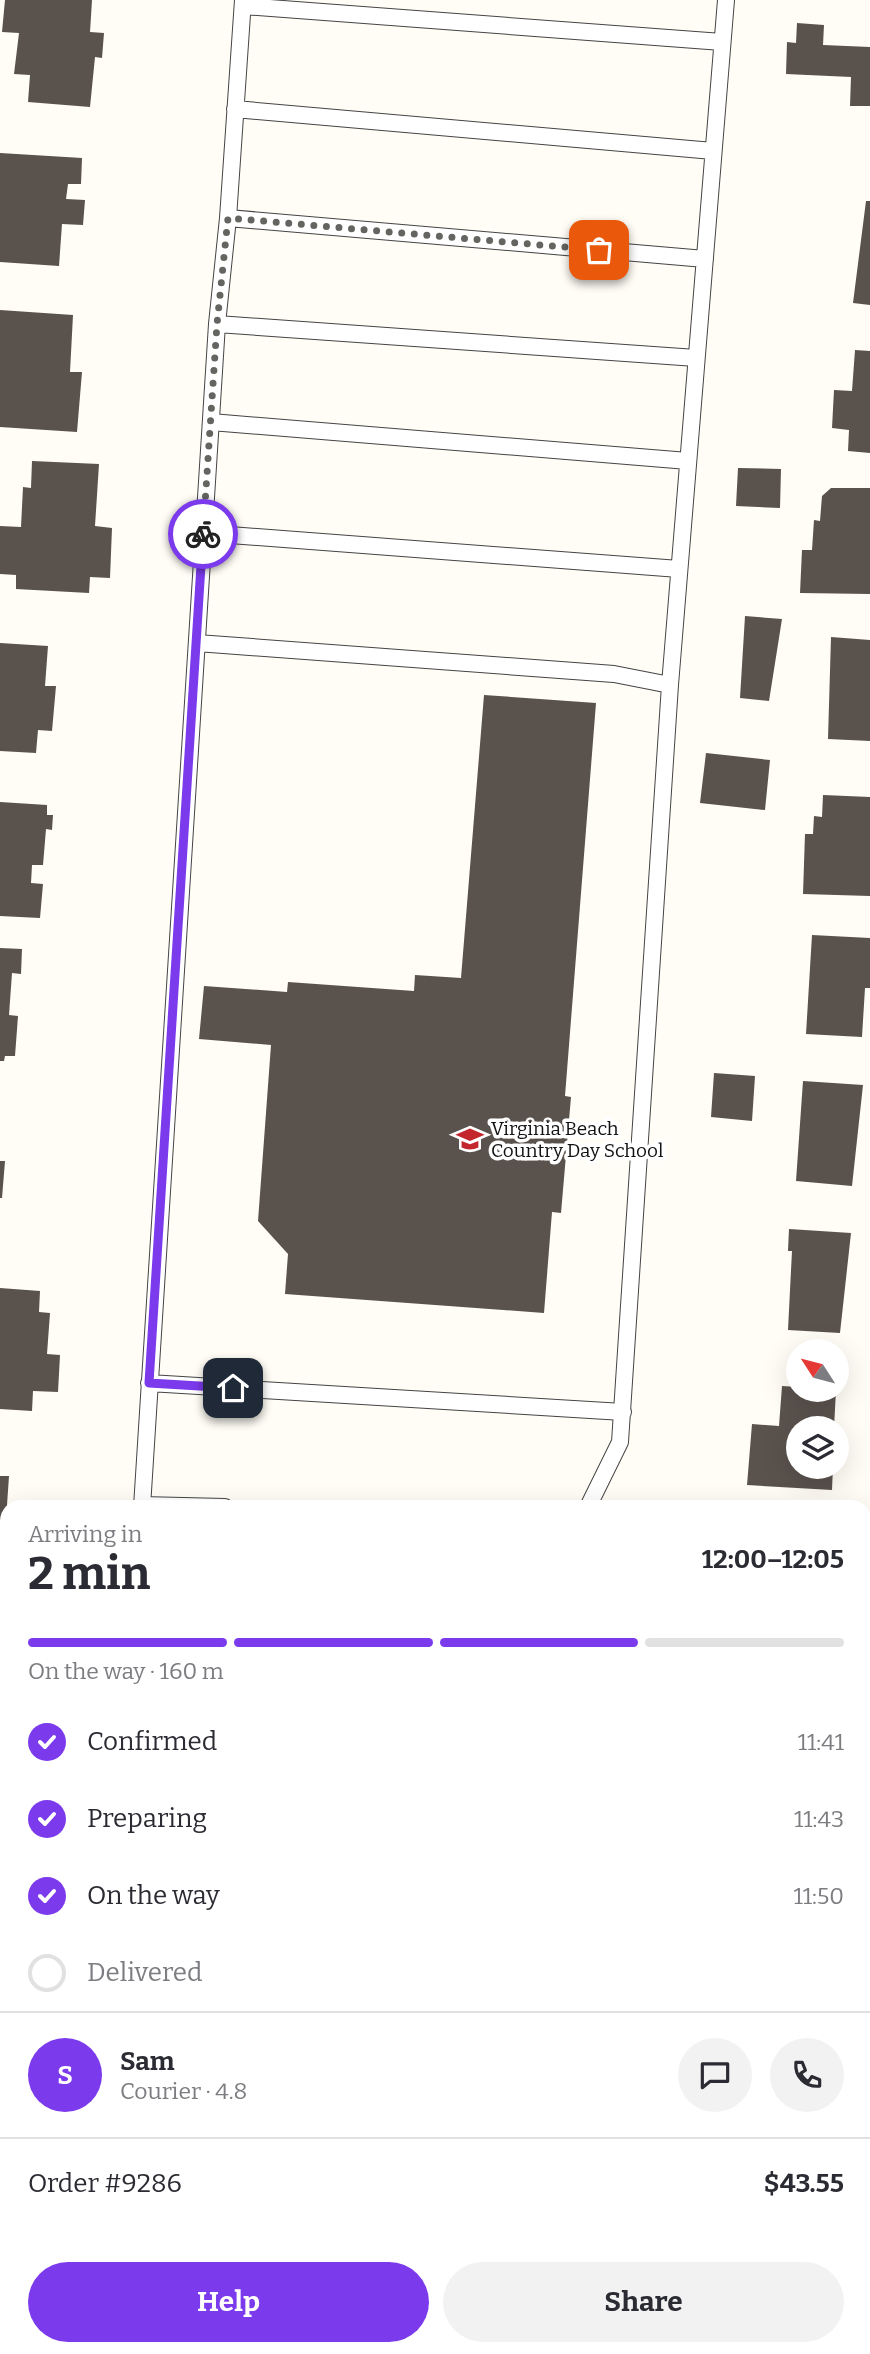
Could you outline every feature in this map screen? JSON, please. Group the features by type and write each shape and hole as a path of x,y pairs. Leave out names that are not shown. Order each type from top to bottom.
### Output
{"lane":[{"path":"591,1500 620,1441 670,685 726,0"},
{"path":"141,1500 217,324 228,218 243,3 722,42"},
{"path":"235,108 713,150"},
{"path":"228,218 705,260"},
{"path":"217,324 696,358"},
{"path":"211,422 688,461"},
{"path":"204,533 679,569"},
{"path":"197,643 614,674 670,685"},
{"path":"149,1383 622,1412"}],"building":[{"path":"5,0 92,0 90,32 104,33 102,58 95,57 90,107 28,102 30,75 14,74 19,33 2,32"},
{"path":"797,23 824,25 823,45 870,47 870,106 850,106 851,77 786,74 787,42 796,43"},
{"path":"0,153 82,158 81,184 68,184 66,199 85,200 83,225 62,224 59,266 0,262"},
{"path":"866,201 870,201 870,305 853,303"},
{"path":"0,310 73,315 70,372 82,372 77,432 0,427"},
{"path":"855,350 870,351 870,453 848,451 849,430 832,428 834,390 852,391"},
{"path":"32,461 99,464 95,526 112,528 110,578 90,577 89,593 16,589 16,575 0,574 0,526 21,527 23,487 31,488"},
{"path":"738,468 781,469 780,508 736,506"},
{"path":"831,488 870,488 870,594 800,593 802,550 812,550 814,520 820,521 822,496"},
{"path":"745,616 782,619 769,701 740,698"},
{"path":"831,637 870,640 870,741 828,739"},
{"path":"0,643 48,646 45,686 56,686 52,731 38,730 36,753 0,751"},
{"path":"484,695 596,703 565,1096 571,1097 561,1213 552,1212 544,1313 285,1294 288,1254 258,1221 271,1045 199,1039 204,986 287,992 288,982 414,991 415,975 461,978"},
{"path":"706,753 770,760 765,810 700,803"},
{"path":"823,795 870,797 870,896 803,894 805,834 813,834 814,816 822,817"},
{"path":"0,802 47,805 47,815 53,815 52,830 46,829 43,865 32,865 31,883 43,884 40,918 0,916"},
{"path":"812,935 870,938 870,988 865,988 862,1037 806,1034"},
{"path":"0,948 22,949 21,974 12,973 9,1015 18,1016 15,1056 5,1056 4,1061 0,1061"},
{"path":"714,1073 755,1076 752,1121 711,1117"},
{"path":"803,1081 863,1085 852,1186 796,1181"},
{"path":"0,1161 5,1161 2,1198 0,1198"},
{"path":"789,1229 851,1233 840,1333 788,1330 792,1251 788,1251"},
{"path":"0,1288 40,1291 39,1312 50,1313 47,1354 60,1355 58,1392 33,1391 32,1411 0,1409"},
{"path":"782,1386 786,1386 786,1402 835,1402 835,1416 786,1416 786,1479 832,1479 832,1490 747,1485 752,1424 779,1426"},
{"path":"0,1476 9,1476 7,1500 0,1500"}],"way so far":[{"path":"203,534 217,324 228,218 599,250"}],"place":[{"name":"Virginia Beach Country Day School","path":"470,1139"}],"route":[{"path":"203,534 149,1383 233,1388"}]}
